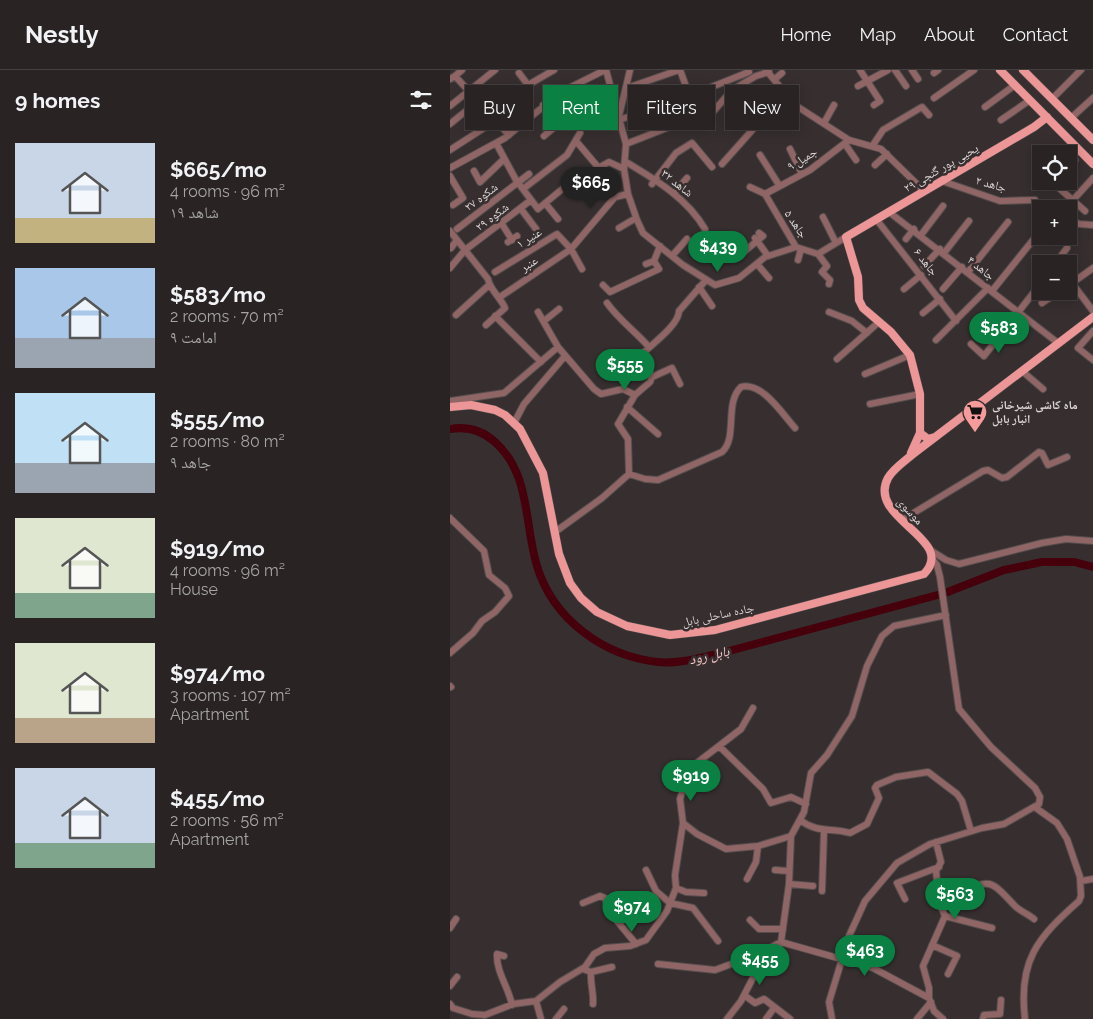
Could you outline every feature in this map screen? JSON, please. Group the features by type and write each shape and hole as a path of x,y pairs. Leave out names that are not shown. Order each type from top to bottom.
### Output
{"main road":[{"path":"1000,70 1093,164"},
{"path":"1023,70 1093,140"},
{"name":"یحیی پور گنجی ۲۹","path":"846,236 1034,128 1047,117"},
{"path":"846,236 858,277 859,300 863,308 891,332 910,355 920,394 920,432 916,445 903,463"},
{"name":"موسوی","path":"932,558 930,550 890,507 885,491 888,478 913,454 1093,317"},
{"name":"جاده ساحلی بابل","path":"450,407 471,405 495,410 505,415 520,428 543,473 563,570 581,598 612,620 655,634 670,635 714,630 919,577 928,569 932,558"},
{"path":"920,432 928,438 935,437"}],"street":[{"path":"462,70 453,77 465,89"},
{"path":"475,85 495,70"},
{"path":"520,77 528,85 554,70"},
{"path":"575,85 606,70 626,144 624,169 628,194 636,218 643,233 672,256 715,285 739,278 768,256 799,248 798,260"},
{"path":"619,118 630,70"},
{"path":"626,88 679,70 685,85"},
{"path":"860,70 868,81 877,103"},
{"path":"858,86 888,70"},
{"path":"895,70 906,86"},
{"path":"912,70 918,79"},
{"path":"934,98 974,70"},
{"path":"1052,98 1081,70"},
{"path":"715,85 747,71 756,76"},
{"path":"715,110 732,90 767,71 781,85"},
{"path":"776,79 782,73"},
{"path":"985,107 1015,85"},
{"path":"450,106 465,93"},
{"path":"1071,118 1093,98"},
{"path":"1001,120 1030,100"},
{"path":"533,114 543,105"},
{"path":"824,123 834,105"},
{"path":"799,107 824,123 847,142 856,160"},
{"path":"873,145 883,130 922,107 929,115"},
{"path":"450,124 465,112"},
{"path":"619,118 628,115"},
{"path":"450,150 482,130"},
{"path":"504,130 509,135"},
{"path":"450,168 496,144 514,130"},
{"path":"544,136 550,130"},
{"path":"626,144 662,130"},
{"path":"722,164 752,130"},
{"path":"523,189 567,155 580,133"},
{"path":"576,141 598,167"},
{"path":"847,142 873,145 887,154 924,191"},
{"name":"جمیل ۹","path":"765,194 810,170 847,142"},
{"path":"653,181 676,153 692,143 712,167"},
{"path":"496,144 517,181 538,210 572,182"},
{"path":"790,149 802,174"},
{"path":"875,165 887,154"},
{"path":"760,155 779,185"},
{"path":"474,172 480,182 504,159"},
{"path":"591,172 609,162 624,169"},
{"name":"شاهد ۳۲","path":"626,162 674,193 696,212 706,230"},
{"name":"شکوه ۲۷","path":"453,230 529,174"},
{"path":"450,176 463,198 454,205"},
{"path":"674,193 687,178"},
{"path":"1062,190 1073,200 1093,178"},
{"name":"جاهد ۲","path":"942,181 1000,201 1032,200"},
{"path":"750,188 765,194"},
{"name":"عنبر","path":"500,297 571,249 615,197 628,194"},
{"name":"جاهد ۵","path":"765,194 799,248 818,254"},
{"name":"شکوه ۲۹","path":"450,268 465,250 532,200"},
{"path":"545,203 558,219"},
{"path":"1077,204 1085,211"},
{"path":"921,235 943,206"},
{"path":"521,209 536,229"},
{"name":"جاهد ۴","path":"889,212 962,266 1058,343"},
{"path":"620,228 636,218"},
{"path":"823,218 836,243"},
{"name":"جاهد ۶","path":"876,219 956,321"},
{"path":"924,266 942,251 969,221"},
{"path":"968,272 1008,222"},
{"path":"1077,223 1093,225"},
{"path":"502,224 512,239"},
{"path":"453,230 457,240 488,279 489,285 500,297 506,308 486,324"},
{"path":"906,239 914,230"},
{"name":"عنیر ۱","path":"495,272 557,234 571,249"},
{"path":"829,284 830,280 822,272 827,266 818,254 846,236"},
{"path":"720,246 740,256 757,237 768,256"},
{"path":"672,256 687,239"},
{"path":"451,248 457,240"},
{"path":"936,340 990,290 1032,241"},
{"path":"646,264 654,261 660,246"},
{"path":"1062,255 1067,248"},
{"path":"571,249 582,269"},
{"path":"604,285 610,292 659,269 654,261"},
{"path":"757,264 769,278"},
{"path":"943,289 962,266"},
{"path":"1077,280 1093,268"},
{"path":"904,289 921,274"},
{"path":"652,377 641,355 668,330 679,316 679,311 706,280"},
{"path":"456,315 489,285"},
{"path":"700,288 712,306"},
{"path":"1077,291 1093,311"},
{"path":"971,344 984,356 1032,295"},
{"path":"923,313 940,299"},
{"path":"1042,303 1046,300"},
{"path":"607,303 621,322 629,325 649,347"},
{"path":"544,321 559,309"},
{"path":"538,312 558,347 594,389 601,394 623,389 635,395"},
{"path":"829,312 852,321 867,333"},
{"path":"495,316 541,362"},
{"path":"837,359 879,322"},
{"path":"1093,331 1078,348 1093,360"},
{"path":"450,401 504,393 558,347"},
{"path":"865,374 910,355"},
{"path":"514,423 524,404 565,356"},
{"path":"629,474 628,439 618,424 627,406 635,395 650,382 652,377 672,368 680,384"},
{"path":"1022,371 1043,389"},
{"path":"629,474 645,479 658,480 722,452 728,439 735,396 738,390 744,386 753,388 766,397 795,428"},
{"path":"870,404 920,394"},
{"path":"627,406 658,434"},
{"path":"902,520 983,471 988,470 1002,478 1007,477 1039,452 1042,453 1048,465 1067,457"},
{"path":"554,532 602,498 629,474"},
{"path":"450,518 484,552 490,575 506,588 509,596 495,612 482,620 473,633 450,653"},
{"path":"930,550 946,560 959,564 1042,543 1066,539 1093,541"},
{"path":"832,1019 829,1002 842,960 865,902 897,864 919,849 936,842 971,831 1004,824 1036,808 1040,797 1035,788 992,747 959,709 939,568 932,558"},
{"path":"727,1019 744,995 756,972 781,942 789,884 788,871 791,836 806,804 811,773 827,755 852,716 866,666 882,636 894,626 946,616"},
{"path":"450,1004 453,1008 481,1017 512,1005 536,1001 560,982 583,969 594,954 605,948 636,944 646,940 667,912 676,888 675,875 683,823 680,799 689,769 742,729 753,708"},
{"path":"720,747 763,789 771,803 791,797 806,804"},
{"path":"800,820 809,827 850,833 867,824 878,798 875,788 877,785 896,777 905,777 918,772 928,772 957,794 962,801 971,831"},
{"path":"1026,1019 1022,987 1026,970 1046,933 1079,901 1081,896 1081,881 1064,832 1057,823 1036,808"},
{"path":"683,823 697,834 726,849 758,846 791,836"},
{"path":"822,891 824,830"},
{"path":"936,842 940,866 936,871 938,892 945,916 923,966 934,1011 943,1019"},
{"path":"747,879 756,862 758,846"},
{"path":"905,899 897,883 940,866"},
{"path":"646,870 656,891 670,903 693,908 718,941"},
{"path":"775,870 788,871"},
{"path":"1081,881 1093,879"},
{"path":"955,896 974,886 990,882 996,885 1017,908 1024,910 1034,919"},
{"path":"789,884 813,886"},
{"path":"676,888 686,892 704,893"},
{"path":"938,892 955,896 965,903"},
{"path":"583,902 600,896 604,898 609,911 636,944"},
{"path":"945,916 992,928"},
{"path":"450,928 456,919"},
{"path":"750,920 759,929 783,929"},
{"path":"658,964 714,970 761,953 781,942 873,968 930,1000"},
{"path":"932,945 957,956 948,974"},
{"path":"504,956 497,954 497,962 510,992 512,1005"},
{"path":"583,969 590,972 612,967"},
{"path":"590,972 590,984 594,994 593,1004"},
{"path":"450,986 458,978"},
{"path":"744,995 755,1003 764,999 790,1019"},
{"path":"916,1019 930,1000"},
{"path":"983,1019 984,1015 1000,1014 1001,1000"},
{"path":"536,1001 541,1019"},
{"path":"766,1019 774,1008"},
{"path":"556,1019 564,1009"}],"waterway":[{"name":"بابل رود","path":"450,429 463,428 485,434 507,455 521,484 537,566 555,603 583,632 618,652 638,658 658,662 673,662 718,654 945,593 1004,570 1042,562 1074,562 1093,567"}],"place":[{"name":"ماه کاشی شیرخانی انبار بابل","path":"975,433"}]}
